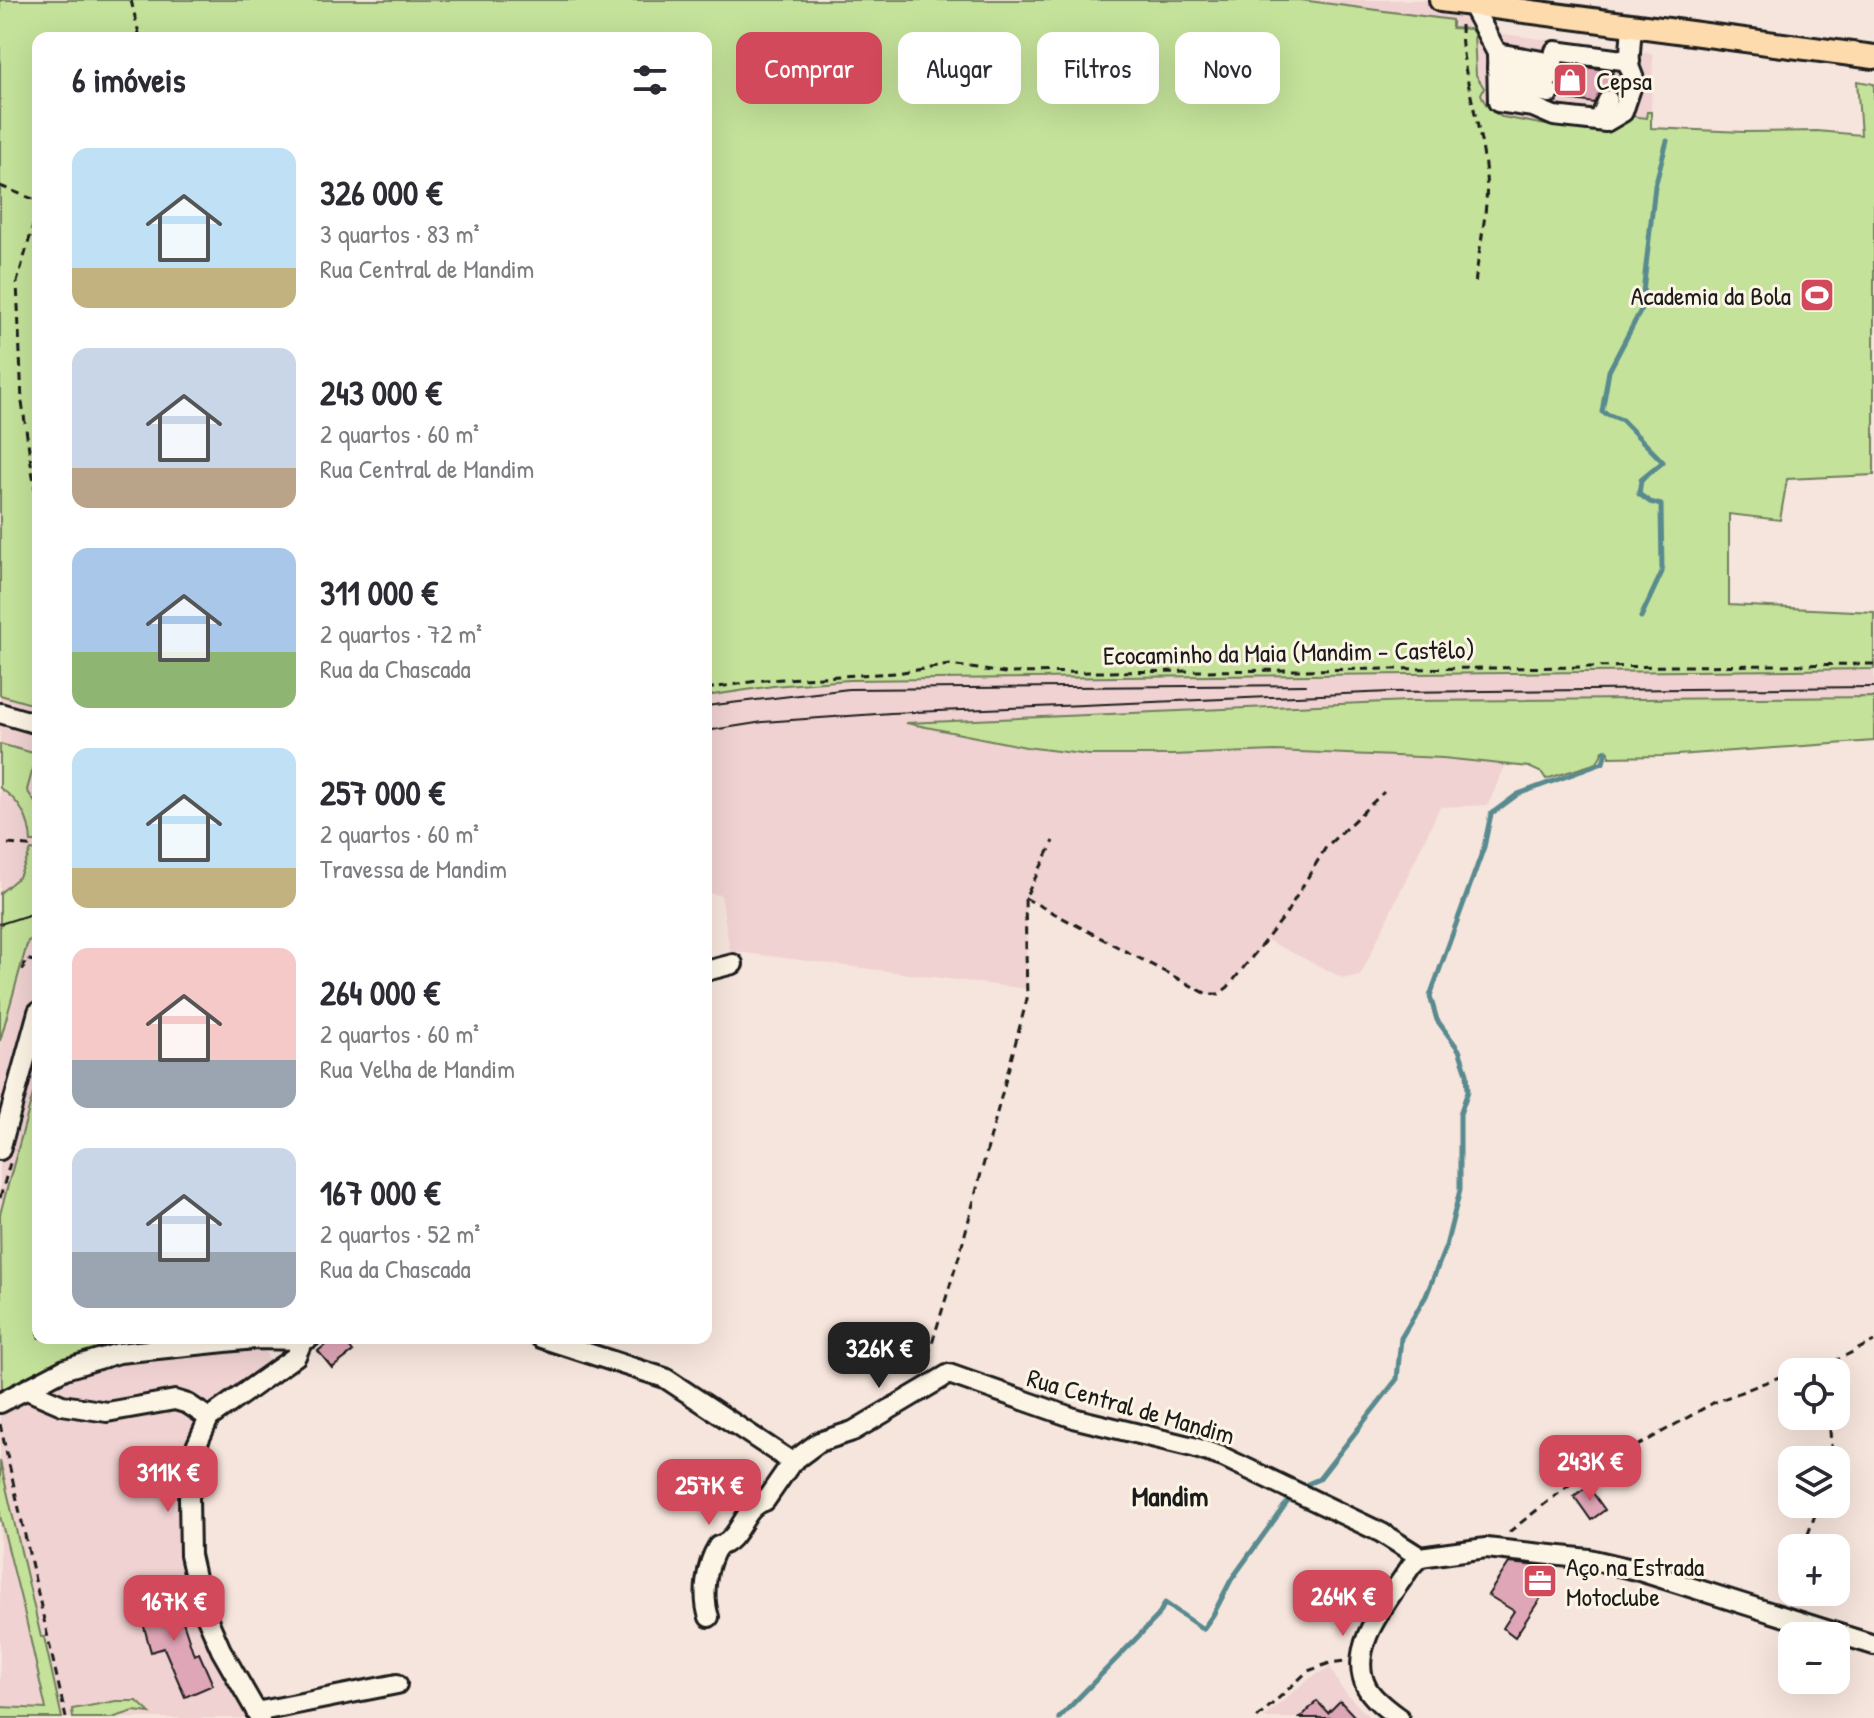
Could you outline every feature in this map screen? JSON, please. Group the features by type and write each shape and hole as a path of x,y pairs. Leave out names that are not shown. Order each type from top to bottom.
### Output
{"main road":[{"path":"1458,2 1874,57"}],"street":[{"path":"1458,2 1497,69 1498,102 1533,107 1547,113 1573,119 1612,121 1623,112 1634,79 1626,68 1555,51 1547,113"},
{"path":"1626,68 1632,25"},
{"path":"1497,69 1551,78"},
{"path":"1497,69 1551,78"},
{"path":"1599,121 1608,100"},
{"path":"0,713 32,722"},
{"path":"712,969 733,964"},
{"path":"0,1150 32,1034"},
{"path":"0,1403 65,1369 119,1353 206,1344"},
{"path":"303,1344 296,1356 209,1418 195,1449 189,1498 190,1555 196,1588 207,1620 258,1715 397,1684"},
{"path":"560,1344 665,1378 792,1462 765,1501 757,1503 725,1544 718,1546 713,1554 704,1601 709,1617"},
{"name":"Rua Central de Mandim","path":"792,1462 819,1442 853,1431 949,1374 1077,1419 1208,1452 1382,1533 1420,1557"},
{"path":"27,1390 62,1405 107,1412 175,1400 188,1404 209,1418"},
{"path":"1399,1718 1367,1688 1360,1659 1363,1641 1420,1557 1486,1548 1589,1559 1636,1570 1874,1645"}],"path":[{"path":"131,0 139,32"},
{"path":"1458,2 1461,37 1487,179 1475,286"},
{"path":"0,186 32,199"},
{"path":"32,230 17,282 22,402 32,470"},
{"name":"Ecocaminho da Maia (Mandim - Castêlo)","path":"712,688 764,680 896,673 950,665 1005,673 1874,664"},
{"path":"1025,898 1207,994 1219,994 1284,917 1326,847 1384,792"},
{"path":"928,1388 924,1365 960,1253 1027,999 1025,898 1054,841"},
{"path":"8,844 32,846"},
{"path":"23,970 26,959 32,960"},
{"path":"1841,1358 1874,1341"},
{"path":"1486,1548 1569,1485 1713,1403 1778,1377"},
{"path":"0,1424 66,1718"},
{"path":"1257,1718 1308,1671 1330,1663 1360,1659"}],"shaded area":[{"path":"0,0 1469,0 1467,29 1653,54 1650,135 1544,672 1874,669 1874,697 1533,700 1488,805 1440,807 1360,976 1343,978 1267,940 1228,987 1219,994 1207,994 1026,898 1027,989 730,951 721,895 712,894 712,32 32,32 32,1344 119,1344 81,1355 0,1393"},
{"path":"264,1349 271,1365 192,1426 180,1573 257,1718 0,1718 0,1415 103,1364"},
{"path":"1330,1667 1341,1688 1370,1718 1263,1718 1307,1680"}],"green space":[{"path":"0,0 1301,0 1452,20 1452,28 1470,29 1474,33 1476,75 1484,88 1481,94 1492,110 1502,117 1588,130 1619,124 1630,116 1646,118 1647,112 1651,112 1651,128 1817,131 1861,135 1857,81 1874,84 1874,475 1787,479 1780,520 1729,514 1729,605 1874,612 1874,669 849,680 712,695 712,32 32,32 32,704 0,695"},
{"path":"1874,697 1874,741 1663,756 1609,757 1609,752 1603,751 1597,763 1546,779 1542,773 1529,767 1443,758 1275,751 1089,755 1026,747 906,723 1408,701"},
{"path":"0,744 32,753 32,772 27,790 32,798 32,842 23,811 0,788"},
{"path":"32,850 32,939 28,941 0,1041 0,893 19,877"},
{"path":"32,1098 32,1344 127,1344 58,1367 2,1393 0,1214"},
{"path":"0,1461 62,1718 0,1718 0,1707 46,1709 0,1516"},
{"path":"116,1701 137,1701 150,1713 134,1711 112,1718 73,1718 72,1709"}],"building":[{"path":"1565,64 1613,71 1612,74 1621,79 1617,92 1607,88 1602,90 1594,103 1560,98 1559,86"},
{"path":"327,1344 347,1344 353,1352 332,1368 318,1351"},
{"path":"1588,1486 1605,1510 1591,1520 1574,1496"},
{"path":"1509,1563 1539,1566 1555,1576 1515,1637 1503,1628 1514,1611 1488,1595"},
{"path":"174,1594 194,1655 199,1653 213,1685 185,1697 164,1648 151,1652 138,1605"},
{"path":"1317,1701 1328,1713 1340,1701 1356,1718 1300,1718"}],"waterway":[{"path":"1641,617 1662,572 1661,505 1639,494 1641,480 1663,462 1622,420 1602,412 1609,371 1641,310 1655,186 1667,141"},
{"path":"1305,1485 1319,1479 1397,1379 1401,1338 1426,1296 1446,1246 1460,1190 1460,1114 1468,1091 1467,1073 1459,1050 1437,1020 1430,996 1484,847 1491,814 1518,794 1603,763 1606,751"},
{"path":"1059,1718 1158,1616 1165,1603 1203,1629 1231,1580 1288,1501"}],"tunnel":[{"path":"1608,100 1618,77"}],"tram line":[{"path":"712,705 849,689 1306,685"},
{"path":"712,730 763,722 891,713 1391,692 1874,687"},
{"path":"0,924 32,914"}],"place":[{"name":"Cepsa","path":"1570,80"},
{"name":"Academia da Bola","path":"1817,295"},
{"name":"Aço na Estrada Motoclube","path":"1540,1581"}],"district":[{"name":"Mandim","path":"1170,1496"}]}
